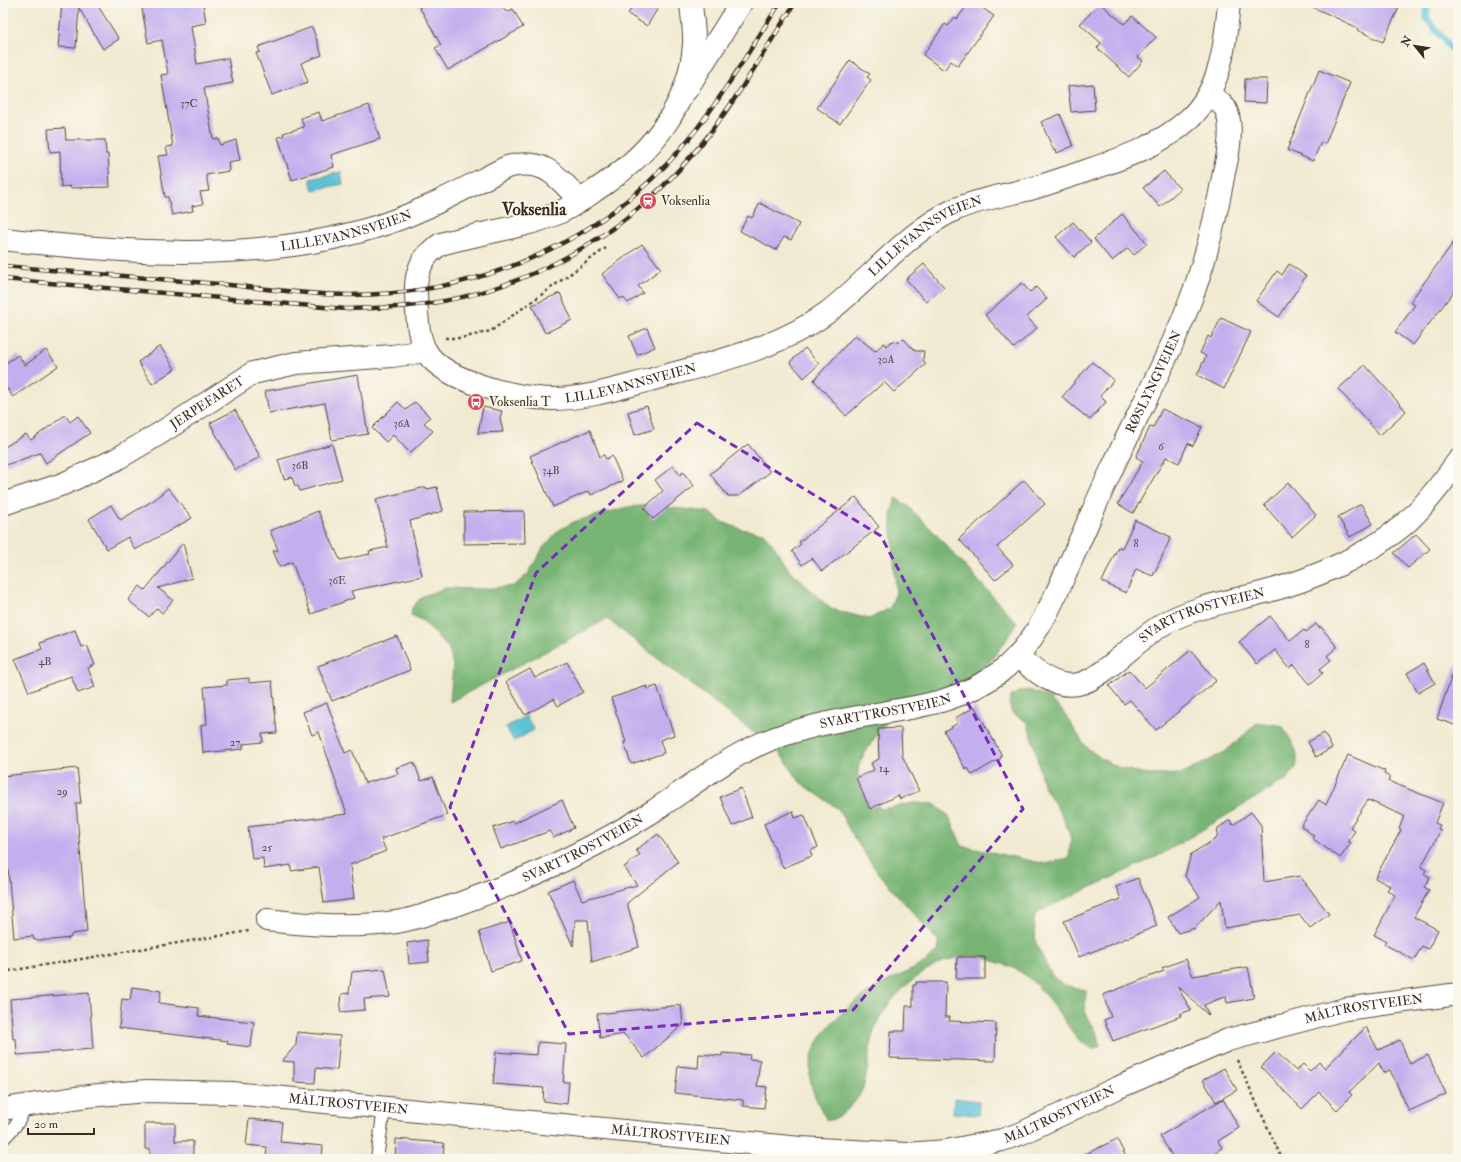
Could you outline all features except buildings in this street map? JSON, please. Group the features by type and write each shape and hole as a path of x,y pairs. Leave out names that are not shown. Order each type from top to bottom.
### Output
{"street":[{"path":"683,95 690,70 694,45 691,3"},
{"path":"580,201 626,169 655,141 671,118 683,95 742,3"},
{"name":"LILLEVANNSVEIEN","path":"3,239 108,249 192,252 285,246 336,237 372,228 412,214 507,167 530,163 549,170 557,176 580,201 558,213 527,224 442,244 428,253 420,266 416,283 420,333 426,351 437,363 447,370 477,384 519,395 555,399 583,396 711,364 760,347 794,332 824,314 921,231 954,210 993,197 1033,188 1140,152 1158,142 1176,130 1191,117 1209,95 1216,79 1223,55 1229,3"},
{"name":"RØSLYNGVEIEN","path":"1017,656 1040,626 1053,601 1112,470 1177,334 1199,278 1216,217 1227,157 1229,135 1228,116 1225,107 1209,95"},
{"name":"JERPEFARET","path":"3,504 62,484 114,460 159,434 253,373 296,363 392,356 426,351"},
{"name":"SVARTTROSTVEIEN","path":"267,920 314,926 400,922 491,892 536,874 567,859 650,812 720,766 758,745 813,726 858,717 918,708 944,701 975,688 1003,669 1017,656 1038,674 1054,682 1077,684 1089,681 1144,636 1177,616 1208,606 1266,592 1305,580 1343,563 1387,537 1407,521 1427,501 1458,461"},
{"name":"MÅLTROSTVEIEN","path":"3,1109 25,1104 88,1096 147,1091 232,1093 801,1148 906,1154 946,1151 987,1144 1022,1133 1117,1088 1228,1040 1345,1009 1458,994"}],"lane":[{"path":"3,1139 18,1124 23,1115 25,1104"},
{"path":"377,1159 384,1108"}],"path":[{"path":"445,338 461,338 491,331 506,322 606,248"},
{"path":"3,972 248,932 267,920"},
{"path":"1228,1040 1282,1159"}],"highlighted area":[{"path":"697,423 881,536 1023,809 853,1010 569,1034 450,807 536,573"}],"green space":[{"path":"896,498 909,507 931,529 1017,623 997,653 978,673 962,682 913,699 905,703 893,714 870,744 858,769 860,786 866,801 882,809 914,803 934,804 949,816 962,846 1046,864 1069,858 1071,838 1063,817 1043,785 1034,744 1027,722 1012,713 1009,703 1012,696 1021,691 1029,690 1047,697 1061,709 1086,747 1102,759 1120,768 1149,775 1182,774 1225,752 1257,723 1282,726 1294,745 1297,762 1295,769 1287,779 1162,854 1038,912 1034,919 1036,944 1052,976 1064,985 1086,990 1085,1012 1096,1031 1100,1046 1093,1049 1078,1039 1038,987 1010,966 976,956 961,957 945,961 930,968 916,978 891,1002 875,1028 870,1049 866,1079 858,1098 845,1112 827,1121 811,1084 810,1068 814,1052 821,1038 830,1025 842,1013 869,992 920,965 934,955 939,949 938,941 878,873 853,836 838,809 800,782 780,753 607,619 450,702 453,665 449,649 423,621 411,615 412,607 423,596 445,588 480,589 514,586 528,574 543,548 559,530 576,521 628,507 650,505 709,512 722,522 741,529 763,533 775,547 788,569 831,609 869,619 890,608 896,593 891,514"}],"water":[{"path":"341,172 343,184 313,190 310,179"},
{"path":"526,716 534,730 514,741 506,727"},
{"path":"954,1098 979,1101 978,1115 953,1113"}],"waterway":[{"path":"1427,3 1427,19 1451,48 1458,51"}],"railway":[{"path":"3,266 219,284 300,293 349,295 393,293 437,287 479,277 521,263 560,244 598,222 633,196 666,165 698,128 780,3"},
{"path":"3,279 346,309 409,306 450,300 490,290 528,276 565,258 600,237 633,212 664,185 692,155 720,119 746,81 795,3"}],"place":[{"name":"Voksenlia","path":"648,201"},
{"name":"Voksenlia T","path":"476,402"}],"district":[{"name":"Voksenlia","path":"534,209"}]}
